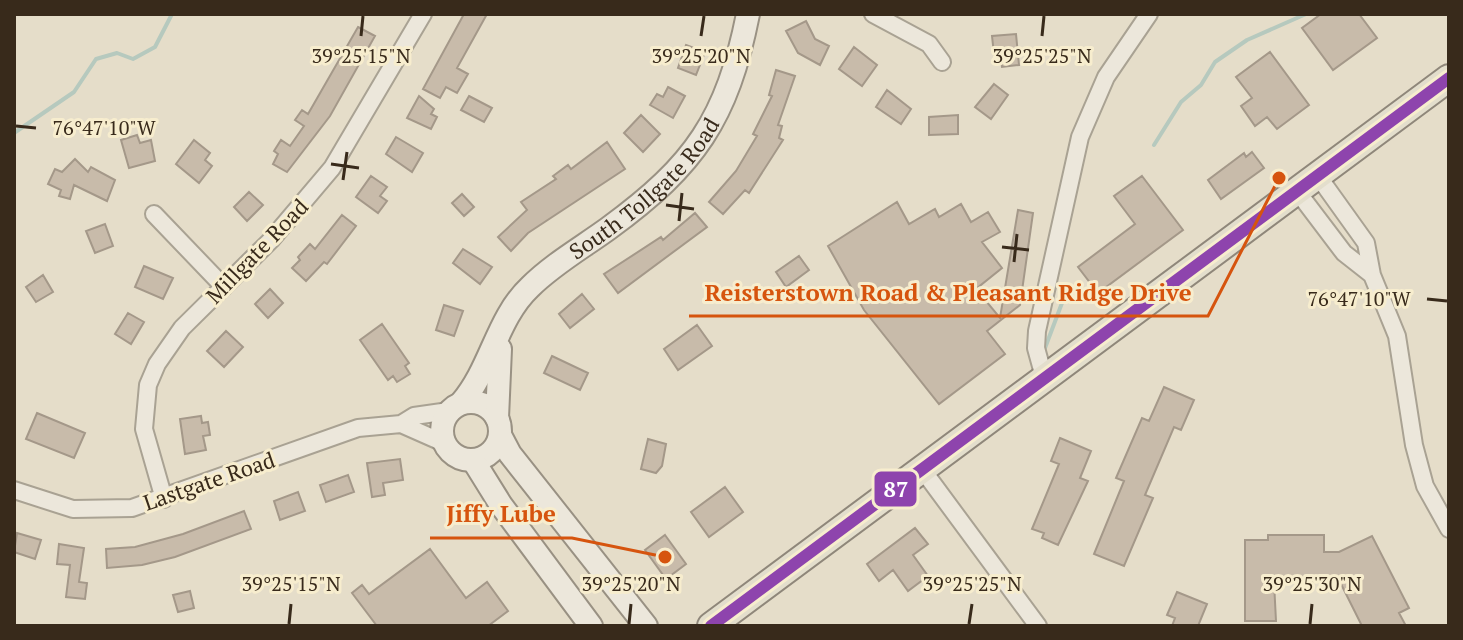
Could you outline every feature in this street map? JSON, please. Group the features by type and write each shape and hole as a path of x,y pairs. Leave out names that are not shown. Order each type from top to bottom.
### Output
{"main road":[{"path":"711,626 1449,78"}],"street":[{"name":"Millgate Road","path":"164,499 146,447 144,419 148,385 168,345 271,240 332,168 423,14"},
{"name":"South Tollgate Road","path":"455,407 482,376 514,306 529,287 636,208 689,158 713,122 731,85 748,14"},
{"path":"873,14 929,44 942,62"},
{"path":"1044,377 1036,348 1037,331 1080,137 1106,77 1149,14"},
{"path":"1307,183 1344,253 1372,275"},
{"path":"1307,183 1366,243 1372,275 1397,336 1414,445 1425,486 1449,529"},
{"path":"154,214 224,287"},
{"name":"South Tollgate Road","path":"498,426 499,336"},
{"path":"498,426 489,454 473,460 456,456 444,443 442,428 455,407 482,404 498,426 510,454 646,626"},
{"name":"Lastgate Road","path":"14,490 50,504 88,510 132,508 358,428 401,424 414,416 455,407"},
{"name":"Lastgate Road","path":"401,424 444,443"},
{"path":"473,460 501,505 591,626"},
{"path":"922,469 1038,626"}],"building":[{"path":"464,14 487,14 457,68 468,74 457,93 446,87 440,98 423,89"},
{"path":"1321,14 1359,14 1377,38 1333,70 1302,28"},
{"path":"806,21 815,39 829,46 820,65 798,53 786,31"},
{"path":"358,27 375,36 330,116 287,172 273,164 278,154 274,151 281,140 290,146 304,126 295,120 302,110 308,114"},
{"path":"1016,34 1019,65 1002,67 1000,53 994,54 992,36"},
{"path":"686,45 705,52 696,75 678,68"},
{"path":"854,47 877,65 862,86 839,69"},
{"path":"1270,52 1309,105 1277,129 1267,117 1255,126 1241,106 1252,98 1236,77"},
{"path":"776,70 795,76 778,125 782,126 779,138 783,140 749,193 745,190 723,214 709,202 736,171 757,136 753,134 772,96 769,95"},
{"path":"994,84 1008,95 991,119 975,107"},
{"path":"668,87 685,96 673,118 650,105 657,94 663,97"},
{"path":"887,90 911,109 901,124 876,107"},
{"path":"419,96 434,109 431,114 437,117 431,129 407,118"},
{"path":"469,96 492,108 484,122 461,110"},
{"path":"641,115 660,134 643,152 624,133"},
{"path":"958,115 958,134 929,135 929,117"},
{"path":"137,135 140,143 151,140 155,161 129,168 121,140"},
{"path":"396,137 423,153 412,172 386,154"},
{"path":"194,140 210,153 205,160 212,166 199,183 176,164"},
{"path":"607,142 625,169 528,233 511,251 498,237 527,210 521,202 556,179 553,176 568,165 571,169"},
{"path":"1252,152 1264,168 1221,199 1208,180 1244,153 1246,157"},
{"path":"75,159 88,172 91,167 115,180 107,201 74,185 70,199 59,196 61,190 48,184 55,169 62,172"},
{"path":"371,176 387,187 380,196 387,201 378,213 356,197"},
{"path":"1142,176 1183,230 1098,293 1078,267 1135,224 1114,196"},
{"path":"249,192 263,205 247,221 234,207"},
{"path":"462,194 474,207 464,216 452,203"},
{"path":"897,202 909,224 935,209 939,217 961,204 971,222 988,212 1000,232 982,242 1002,268 976,289 1000,318 1018,210 1033,213 1020,305 987,331 1005,354 939,404 864,310 828,246"},
{"path":"695,213 707,227 618,293 604,274 661,237 663,240"},
{"path":"342,215 356,226 327,264 324,262 306,281 292,268 300,260 298,257 310,244 315,249"},
{"path":"105,224 113,246 95,253 86,231"},
{"path":"463,249 492,267 480,284 453,263"},
{"path":"799,256 809,270 786,287 776,272"},
{"path":"144,266 173,278 163,299 135,287"},
{"path":"43,275 53,292 36,302 26,287"},
{"path":"270,289 283,303 268,318 255,304"},
{"path":"582,294 594,309 570,328 559,314"},
{"path":"444,305 463,311 454,336 436,330"},
{"path":"128,313 144,322 131,344 115,334"},
{"path":"382,324 409,363 405,366 410,374 397,382 393,376 388,380 360,340"},
{"path":"697,325 712,346 678,370 664,349"},
{"path":"226,331 243,347 224,367 207,351"},
{"path":"552,356 588,373 580,390 544,373"},
{"path":"1164,387 1194,400 1181,430 1174,427 1145,495 1153,498 1124,566 1094,554 1124,481 1116,478 1142,418 1149,421"},
{"path":"37,413 85,433 74,458 26,439"},
{"path":"201,416 202,423 208,422 210,435 203,436 206,450 185,454 180,419"},
{"path":"1060,438 1091,451 1080,478 1088,481 1058,545 1042,538 1044,533 1032,529 1059,464 1051,461"},
{"path":"648,439 666,444 662,466 656,473 641,469"},
{"path":"400,459 403,480 383,483 385,495 372,497 367,463"},
{"path":"348,475 354,492 326,502 320,485"},
{"path":"725,487 743,512 709,537 691,512"},
{"path":"298,492 305,511 280,520 274,501"},
{"path":"244,511 251,529 175,557 142,565 107,568 106,549 135,547 183,534"},
{"path":"915,528 928,544 913,555 928,576 908,591 893,570 879,581 867,564"},
{"path":"17,533 41,540 35,559 14,552"},
{"path":"665,535 686,564 666,579 645,550"},
{"path":"1268,535 1324,535 1324,552 1339,552 1372,536 1409,608 1399,613 1406,626 1362,626 1340,582 1274,582 1276,621 1245,621 1245,540 1268,540"},
{"path":"59,544 84,548 79,582 87,583 85,599 66,597 70,565 57,564"},
{"path":"430,549 466,598 487,582 508,611 488,626 377,626 352,593 362,585 369,594"},
{"path":"190,591 194,608 178,612 173,595"},
{"path":"1177,592 1207,604 1198,626 1172,626 1175,618 1167,615"}],"waterway":[{"path":"14,133 74,92 96,59 117,53 133,59 155,47 172,14"},
{"path":"1154,145 1181,102 1201,85 1215,62 1247,40 1306,14"},
{"path":"1045,348 1062,303"}],"transit line":[{"name":"87","path":"711,626 1449,78"}],"place":[{"name":"Reisterstown Road & Pleasant Ridge Drive","path":"1279,178"},
{"name":"Jiffy Lube","path":"665,557"}]}
